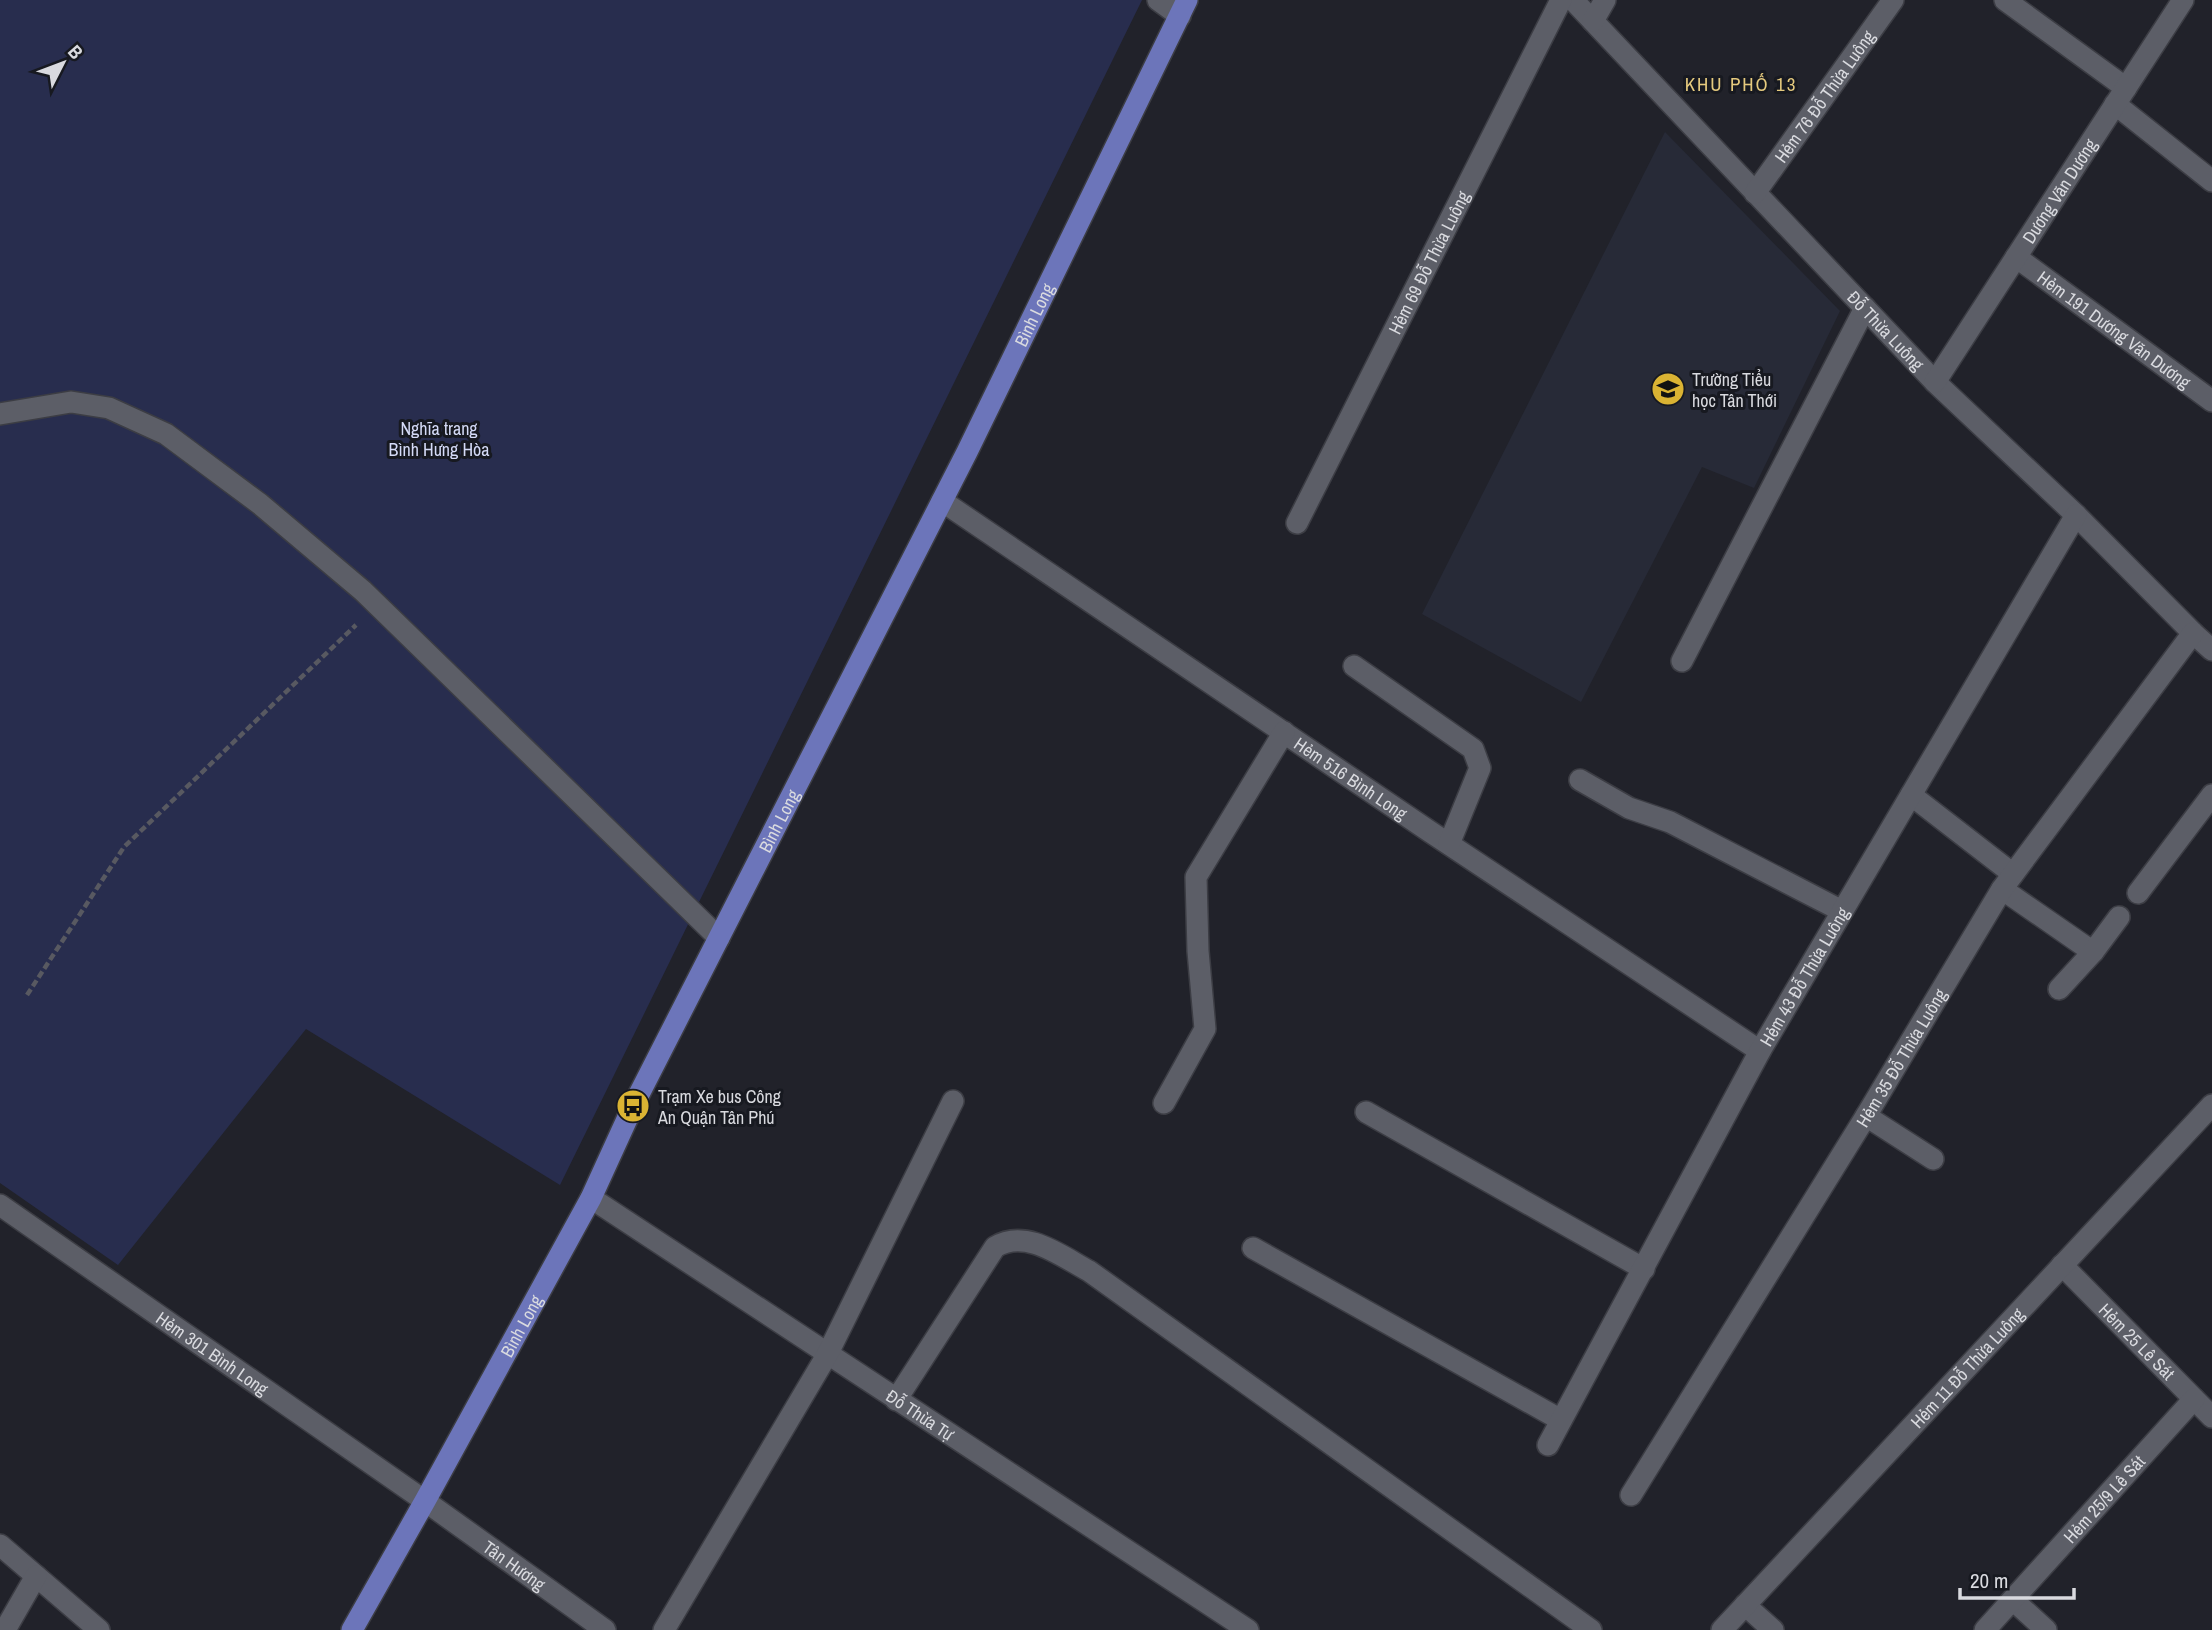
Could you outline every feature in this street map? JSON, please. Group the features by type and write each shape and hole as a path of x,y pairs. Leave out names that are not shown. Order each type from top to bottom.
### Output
{"main road":[{"name":"Bình Long","path":"352,1630 591,1198 633,1106 942,501 1184,8"}],"street":[{"path":"1158,0 1184,8"},
{"name":"Hẻm 69 Đỗ Thừa Luông","path":"1297,523 1561,0"},
{"name":"Đỗ Thừa Luông","path":"1573,0 1935,382 2076,515 2212,650"},
{"path":"1593,21 1605,0"},
{"name":"Hẻm 76 Đỗ Thừa Luông","path":"1755,192 1893,0"},
{"path":"2005,0 2121,96 2212,181"},
{"name":"Dương Văn Dương","path":"1935,382 2183,0"},
{"name":"Hẻm 191 Dương Văn Dương","path":"2016,257 2212,401"},
{"path":"1682,661 1865,308"},
{"path":"0,414 71,402 109,408 166,434 260,504 377,605 719,938"},
{"name":"Hẻm 516 Bình Long","path":"942,501 1760,1051"},
{"name":"Hẻm 43 Đỗ Thừa Luông","path":"1548,1445 1760,1051 2076,515"},
{"name":"Hẻm 35 Đỗ Thừa Luông","path":"1631,1495 2008,881 2193,633"},
{"path":"1354,666 1473,750 1480,768 1449,844"},
{"path":"1164,1102 1205,1029 1198,951 1196,877 1283,732"},
{"path":"1580,780 1629,808 1670,822 1842,911"},
{"path":"1911,795 2093,952"},
{"path":"2138,893 2212,795"},
{"path":"2059,989 2093,952 2119,917"},
{"path":"664,1630 827,1355 953,1101"},
{"name":"Hẻm 11 Đỗ Thừa Luông","path":"1722,1630 2212,1105"},
{"path":"1366,1112 1644,1269"},
{"path":"1866,1116 1933,1159"},
{"name":"Đỗ Thừa Tự","path":"591,1198 1248,1630"},
{"name":"Hẻm 301 Bình Long","path":"0,1205 425,1501"},
{"path":"896,1400 995,1247 1006,1240 1032,1241 1090,1271 1591,1630"},
{"path":"1253,1248 1562,1420"},
{"name":"Hẻm 25 Lê Sát","path":"2062,1265 2212,1417"},
{"name":"Hẻm 25/9 Lê Sát","path":"1985,1630 2194,1399"},
{"name":"Tân Hương","path":"425,1501 605,1630"},
{"path":"0,1545 99,1630"},
{"path":"5,1630 36,1576"},
{"path":"2013,1600 2046,1630"},
{"path":"1745,1605 1773,1630"}],"path":[{"path":"27,995 124,847 377,605"}],"shaded area":[{"name":"Trường Tiểu học Tân Thới","path":"1665,132 1840,311 1754,488 1702,467 1581,702 1422,614"}],"green space":[{"name":"Nghĩa trang Bình Hưng Hòa","path":"0,0 1142,0 560,1185 306,1029 118,1265 0,1183"}],"place":[{"name":"Trường Tiểu học Tân Thới","path":"1668,389"},
{"name":"Trạm Xe bus Công An Quận Tân Phú","path":"633,1106"}],"district":[{"name":"KHU PHỐ 13","path":"1741,84"}]}
